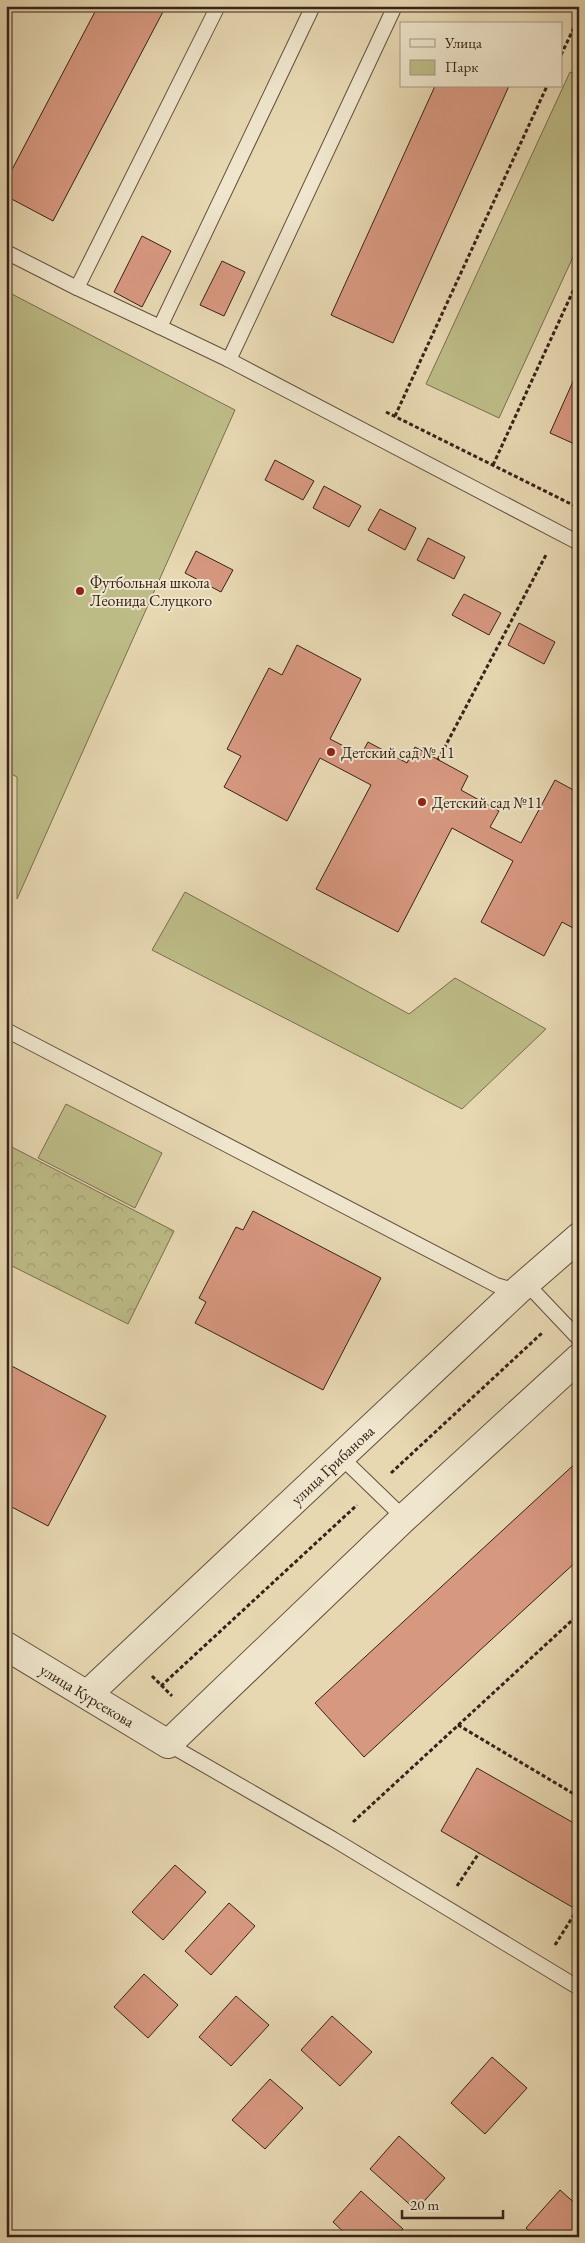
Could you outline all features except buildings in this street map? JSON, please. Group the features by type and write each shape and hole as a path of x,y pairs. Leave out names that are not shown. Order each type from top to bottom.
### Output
{"street":[{"name":"улица Грибанова","path":"88,1694 342,1458 522,1287 579,1237"},
{"path":"168,1744 404,1518 579,1358"},
{"name":"улица Курсекова","path":"6,1646 168,1744"}],"lane":[{"path":"77,288 218,6"},
{"path":"160,327 313,6"},
{"path":"229,360 395,6"},
{"path":"6,252 229,360 579,543"},
{"path":"6,1030 496,1285 522,1287 579,1339"},
{"path":"342,1458 404,1518"},
{"path":"168,1744 333,1839 579,1988"}],"path":[{"path":"562,53 579,17"},
{"path":"395,416 546,88"},
{"path":"493,465 579,278"},
{"path":"378,407 579,508"},
{"path":"438,760 549,550"},
{"path":"333,1839 579,1614"},
{"path":"458,1725 579,1797"},
{"path":"444,1906 479,1853"},
{"path":"542,1965 577,1910"}],"green space":[{"path":"570,72 579,76 579,244 499,418 426,384"},
{"name":"Футбольная школа Леонида Слуцкого","path":"6,291 235,410 17,899 17,777 6,771"},
{"path":"185,892 409,1014 455,978 546,1029 462,1109 152,950"},
{"path":"66,1104 162,1153 135,1208 38,1158"},
{"path":"6,1144 174,1231 128,1324 6,1263"}],"place":[{"name":"Футбольная школа Леонида Слуцкого","path":"80,591"},
{"name":"Детский сад № 11","path":"331,752"},
{"name":"Детский сад №11","path":"422,802"}]}
